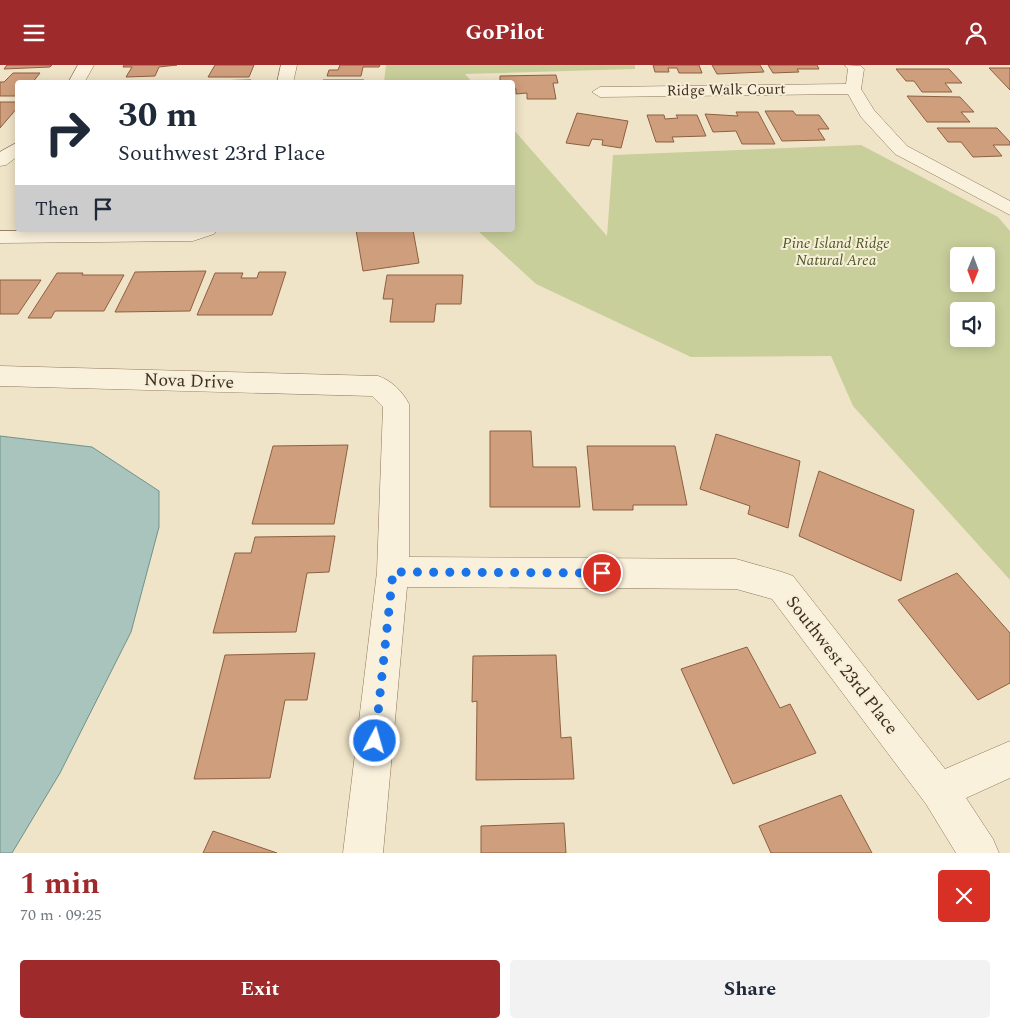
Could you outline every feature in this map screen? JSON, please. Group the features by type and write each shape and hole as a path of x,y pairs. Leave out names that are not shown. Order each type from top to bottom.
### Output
{"street":[{"path":"78,80 86,65"},
{"path":"286,80 289,65"},
{"path":"853,65 856,69 852,89 866,113 901,150 1005,207"},
{"name":"Ridge Walk Court","path":"600,92 852,89"},
{"path":"0,161 15,149"},
{"path":"0,237 192,235 201,232"},
{"name":"Nova Drive","path":"0,376 378,386 396,404 393,572"},
{"path":"363,853 393,572"},
{"name":"Southwest 23rd Place","path":"393,572 736,574 782,587 939,791 979,853"},
{"path":"939,791 1010,759"}],"green space":[{"path":"386,65 635,65 635,69 465,74 470,80 384,80"},
{"name":"Pine Island Ridge Natural Area","path":"515,131 607,236 613,155 861,145 998,217 1010,231 1010,580 853,406 831,356 691,357 536,284 479,232 515,232"}],"water":[{"path":"0,436 92,447 159,491 159,527 131,632 60,773 12,853 0,853"}],"building":[{"path":"7,65 52,65 50,67 4,69"},
{"path":"124,65 177,65 159,67 155,76 126,77 132,67 123,67"},
{"path":"215,65 254,65 249,77 208,77"},
{"path":"340,65 380,65 379,67 363,67 361,76 327,76 329,70 338,70"},
{"path":"653,65 699,65 702,73 679,73 677,68 668,68 669,72 655,72"},
{"path":"712,65 760,65 764,72 717,74"},
{"path":"768,65 817,65 819,69 797,69 799,72 773,73"},
{"path":"989,68 1010,68 1010,90"},
{"path":"896,69 949,69 962,83 945,83 952,92 922,92 914,81 906,81"},
{"path":"13,73 40,73 34,80 15,80 15,96 0,96 0,82 4,82"},
{"path":"556,75 558,83 553,83 556,99 527,99 527,93 516,94 515,80 500,80 500,76"},
{"path":"907,96 960,97 974,112 961,112 970,122 927,122"},
{"path":"0,102 15,102 15,110 0,128"},
{"path":"765,111 793,111 796,115 819,115 829,129 818,129 825,140 782,141"},
{"path":"736,112 758,112 775,144 742,144 736,131 713,132 705,114 738,116"},
{"path":"577,113 628,121 621,148 602,145 603,140 592,139 589,146 566,143"},
{"path":"647,115 664,115 665,119 678,118 676,115 697,115 706,136 672,137 674,142 656,142"},
{"path":"937,128 997,128 1010,142 1010,145 993,145 1002,156 973,157 961,142 948,142"},
{"path":"356,232 413,232 419,263 363,271"},
{"path":"206,271 190,311 115,312 135,272"},
{"path":"259,272 286,272 272,315 197,315 215,273 243,273 241,278 257,278"},
{"path":"57,273 124,275 104,311 55,311 51,318 28,318"},
{"path":"387,275 463,275 461,304 436,304 434,322 390,322 393,299 383,299"},
{"path":"0,280 41,280 18,314 0,314"},
{"path":"490,431 531,431 533,467 576,467 580,507 490,507"},
{"path":"716,434 800,461 788,528 748,514 750,506 700,489"},
{"path":"348,445 334,524 252,524 273,446"},
{"path":"587,446 675,446 687,505 633,505 633,510 593,510"},
{"path":"819,471 914,510 901,581 799,536"},
{"path":"335,536 329,572 307,573 296,632 213,633 235,553 251,553 255,537"},
{"path":"957,573 1010,633 1010,683 978,700 898,600"},
{"path":"747,647 780,708 790,704 816,753 733,784 681,669"},
{"path":"315,653 307,700 285,700 270,778 194,779 225,655"},
{"path":"556,655 561,738 571,737 574,779 476,780 477,701 472,702 473,656"},
{"path":"841,795 872,853 771,853 759,826"},
{"path":"564,823 566,853 481,853 481,826"},
{"path":"213,831 277,853 203,853"}],"route":[{"path":"375,741 393,572 602,573"}]}
